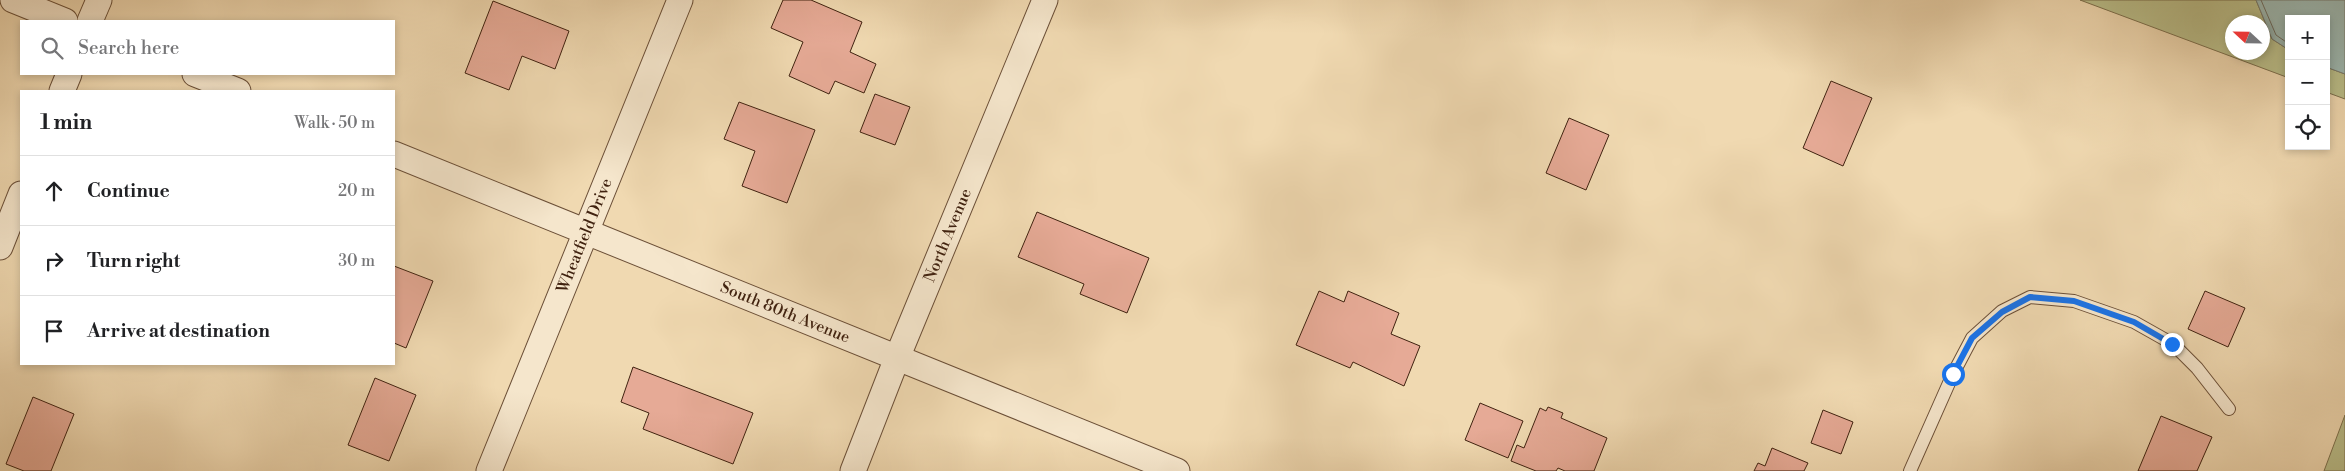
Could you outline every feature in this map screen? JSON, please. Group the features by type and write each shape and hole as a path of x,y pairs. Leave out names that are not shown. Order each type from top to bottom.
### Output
{"street":[{"path":"13,0 63,20"},
{"path":"90,20 99,0"},
{"name":"Wheatfield Drive","path":"489,471 680,0"},
{"name":"North Avenue","path":"853,471 897,358 1045,0"},
{"path":"62,90 69,75"},
{"path":"198,75 235,90"},
{"name":"South 80th Avenue","path":"395,154 1177,471"},
{"path":"0,248 20,197"}],"lane":[{"path":"1910,471 1953,374 1972,338 2002,312 2030,297 2074,301 2134,322 2172,344 2197,368 2229,409"}],"green space":[{"path":"2080,0 2256,0 2262,15 2225,15 2225,54"},
{"path":"2270,34 2272,39 2285,47 2285,77 2241,60 2270,60"},
{"path":"2330,68 2345,74 2345,99 2330,93"},
{"path":"2345,415 2345,471 2324,471"}],"water":[{"path":"2256,0 2345,0 2345,74 2330,68 2330,15 2285,15 2285,47 2272,39 2270,34 2270,15 2262,15"}],"building":[{"path":"783,0 811,0 862,22 850,52 876,64 864,93 835,81 829,94 789,76 803,42 771,28"},
{"path":"493,1 569,31 555,69 522,56 509,90 465,73"},
{"path":"1831,81 1872,98 1843,166 1803,148"},
{"path":"875,94 910,107 895,145 860,132"},
{"path":"739,102 815,130 787,203 742,186 755,151 724,139"},
{"path":"1569,118 1609,135 1586,190 1546,173"},
{"path":"1037,212 1149,258 1127,313 1080,294 1084,284 1018,257"},
{"path":"395,266 433,281 406,348 395,343"},
{"path":"1319,291 1344,302 1348,291 1399,313 1391,334 1420,346 1404,386 1353,362 1350,368 1296,345"},
{"path":"2205,291 2245,308 2228,347 2188,329"},
{"path":"633,367 753,413 733,464 643,429 649,413 621,402"},
{"path":"375,378 416,395 389,461 348,445"},
{"path":"33,397 74,414 51,471 24,471 6,464"},
{"path":"1480,403 1523,421 1508,458 1465,440"},
{"path":"1548,407 1563,413 1561,418 1607,438 1594,471 1565,471 1558,468 1556,471 1536,471 1511,461 1517,445 1524,448 1540,408 1546,411"},
{"path":"1823,410 1853,422 1841,454 1811,443"},
{"path":"2161,416 2212,437 2197,471 2138,471"},
{"path":"1772,448 1808,463 1804,471 1754,471 1758,463 1765,466"}],"route":[{"path":"1953,374 1972,338 2002,312 2030,297 2074,301 2134,322 2172,344"}]}
